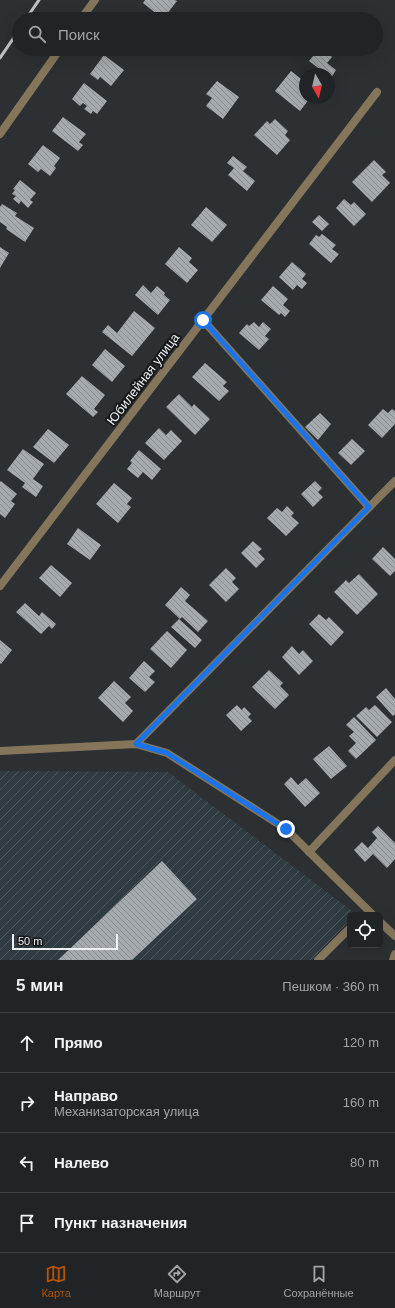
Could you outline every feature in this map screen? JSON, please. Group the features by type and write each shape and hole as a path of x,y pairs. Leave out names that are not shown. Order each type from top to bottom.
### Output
{"street":[{"path":"86,12 95,0"},
{"path":"0,134 55,56"},
{"name":"Юбилейная улица","path":"0,586 377,92"},
{"path":"203,320 369,507"},
{"path":"136,744 395,481"},
{"path":"0,750 136,744 167,753 286,829 367,912"},
{"path":"309,852 395,760"},
{"path":"383,925 395,936"},
{"path":"318,960 347,931"},
{"path":"393,960 395,954"}],"shaded area":[{"path":"0,771 168,772 353,912 347,912 347,923 312,960 0,960"}],"building":[{"path":"145,0 177,1 168,12 154,12 143,3"},
{"path":"103,56 124,70 111,86 100,77 98,80 90,74"},
{"path":"313,56 332,57 327,63 333,68 318,68 309,61"},
{"path":"291,71 299,77 299,104 305,104 300,111 275,91"},
{"path":"217,81 239,97 223,119 206,106 212,98 206,94"},
{"path":"84,83 107,101 97,114 93,111 91,114 84,109 87,106 83,103 80,106 72,99"},
{"path":"63,117 86,134 79,142 83,145 78,151 52,131"},
{"path":"275,119 288,131 285,135 290,140 277,155 254,135 267,121 270,124"},
{"path":"43,145 60,158 54,166 56,168 50,176 41,169 38,172 28,164"},
{"path":"233,156 247,167 243,171 255,181 247,191 228,175 234,168 227,163"},
{"path":"374,160 386,172 382,175 390,183 372,202 352,182"},
{"path":"20,180 36,193 30,200 33,202 28,208 21,201 19,204 13,199 16,196 12,194 15,190 13,189"},
{"path":"344,199 351,205 354,202 366,214 354,226 336,208"},
{"path":"2,204 17,213 15,216 34,228 25,242 6,229 7,227 0,222 0,207"},
{"path":"206,207 227,225 212,242 191,225"},
{"path":"319,215 329,224 322,231 312,222"},
{"path":"322,234 336,245 332,249 339,254 331,263 309,244 316,235 319,237"},
{"path":"0,247 9,253 0,268"},
{"path":"179,247 192,258 189,262 198,270 187,283 165,264"},
{"path":"292,262 306,274 302,279 307,283 302,289 297,285 293,290 279,277"},
{"path":"143,285 151,293 157,286 170,300 158,315 135,295"},
{"path":"273,286 288,299 283,305 290,311 285,317 281,313 279,315 261,300"},
{"path":"134,311 155,328 132,356 102,332 108,325 117,333"},
{"path":"254,322 259,327 263,322 271,329 265,336 269,339 259,350 239,333 247,324 249,326"},
{"path":"105,349 125,366 112,382 92,365"},
{"path":"205,363 227,382 223,386 229,391 219,401 192,377"},
{"path":"82,376 105,395 94,409 98,412 93,417 66,394"},
{"path":"179,394 192,407 194,404 210,419 195,435 166,407"},
{"path":"383,409 388,413 392,409 395,411 395,424 382,438 368,425"},
{"path":"320,413 331,424 318,440 305,427"},
{"path":"159,428 166,435 171,430 182,441 164,460 145,443"},
{"path":"48,429 69,445 54,463 33,447"},
{"path":"352,439 365,451 351,465 338,453"},
{"path":"23,449 44,464 33,479 43,486 36,497 22,487 25,483 7,470"},
{"path":"139,450 161,469 152,480 143,472 138,478 127,469 132,463 130,461"},
{"path":"1,481 17,494 11,501 15,504 5,518 0,514"},
{"path":"315,481 322,488 318,492 323,497 313,507 301,494"},
{"path":"114,483 132,498 127,504 131,507 118,523 96,504"},
{"path":"287,506 294,513 291,516 299,523 286,536 267,518 277,508 282,512"},
{"path":"78,528 101,545 90,560 67,544"},
{"path":"253,541 262,549 258,552 265,559 256,568 241,553"},
{"path":"383,547 395,559 395,571 390,576 372,559"},
{"path":"51,565 72,583 60,597 39,578"},
{"path":"226,568 236,578 232,582 239,589 226,602 209,585"},
{"path":"359,574 378,594 357,615 334,592 346,580 349,583"},
{"path":"181,587 190,595 185,601 208,621 198,632 182,617 180,619 165,605"},
{"path":"25,603 39,616 42,612 56,624 52,629 49,626 41,634 16,612"},
{"path":"319,614 326,620 329,617 344,632 331,646 309,624"},
{"path":"179,619 202,640 195,648 171,627"},
{"path":"167,631 187,650 171,668 150,649"},
{"path":"0,640 12,650 1,664 0,663"},
{"path":"292,646 299,654 303,650 313,661 299,675 282,657"},
{"path":"144,661 155,671 149,677 155,682 145,692 129,678"},
{"path":"269,670 283,683 280,686 289,695 275,709 252,687"},
{"path":"114,681 131,697 125,703 133,711 123,722 98,698"},
{"path":"386,688 395,699 395,714 393,716 376,697"},
{"path":"237,705 242,710 244,707 251,714 248,717 252,721 241,731 226,715"},
{"path":"375,705 392,722 377,737 356,716 366,707 369,710"},
{"path":"354,717 376,740 356,759 348,751 356,743 349,736 354,732 346,725"},
{"path":"329,746 347,766 331,779 313,759"},
{"path":"291,777 298,785 306,778 320,793 305,807 284,784"},
{"path":"378,826 395,843 395,859 387,868 373,854 365,862 354,850 362,842 368,848 377,838 372,832"},
{"path":"162,861 197,899 132,960 58,960"}],"railway":[{"path":"31,12 39,0"},
{"path":"0,58 12,40"}],"route":[{"path":"203,320 369,507 136,744 167,753 286,829"}]}
